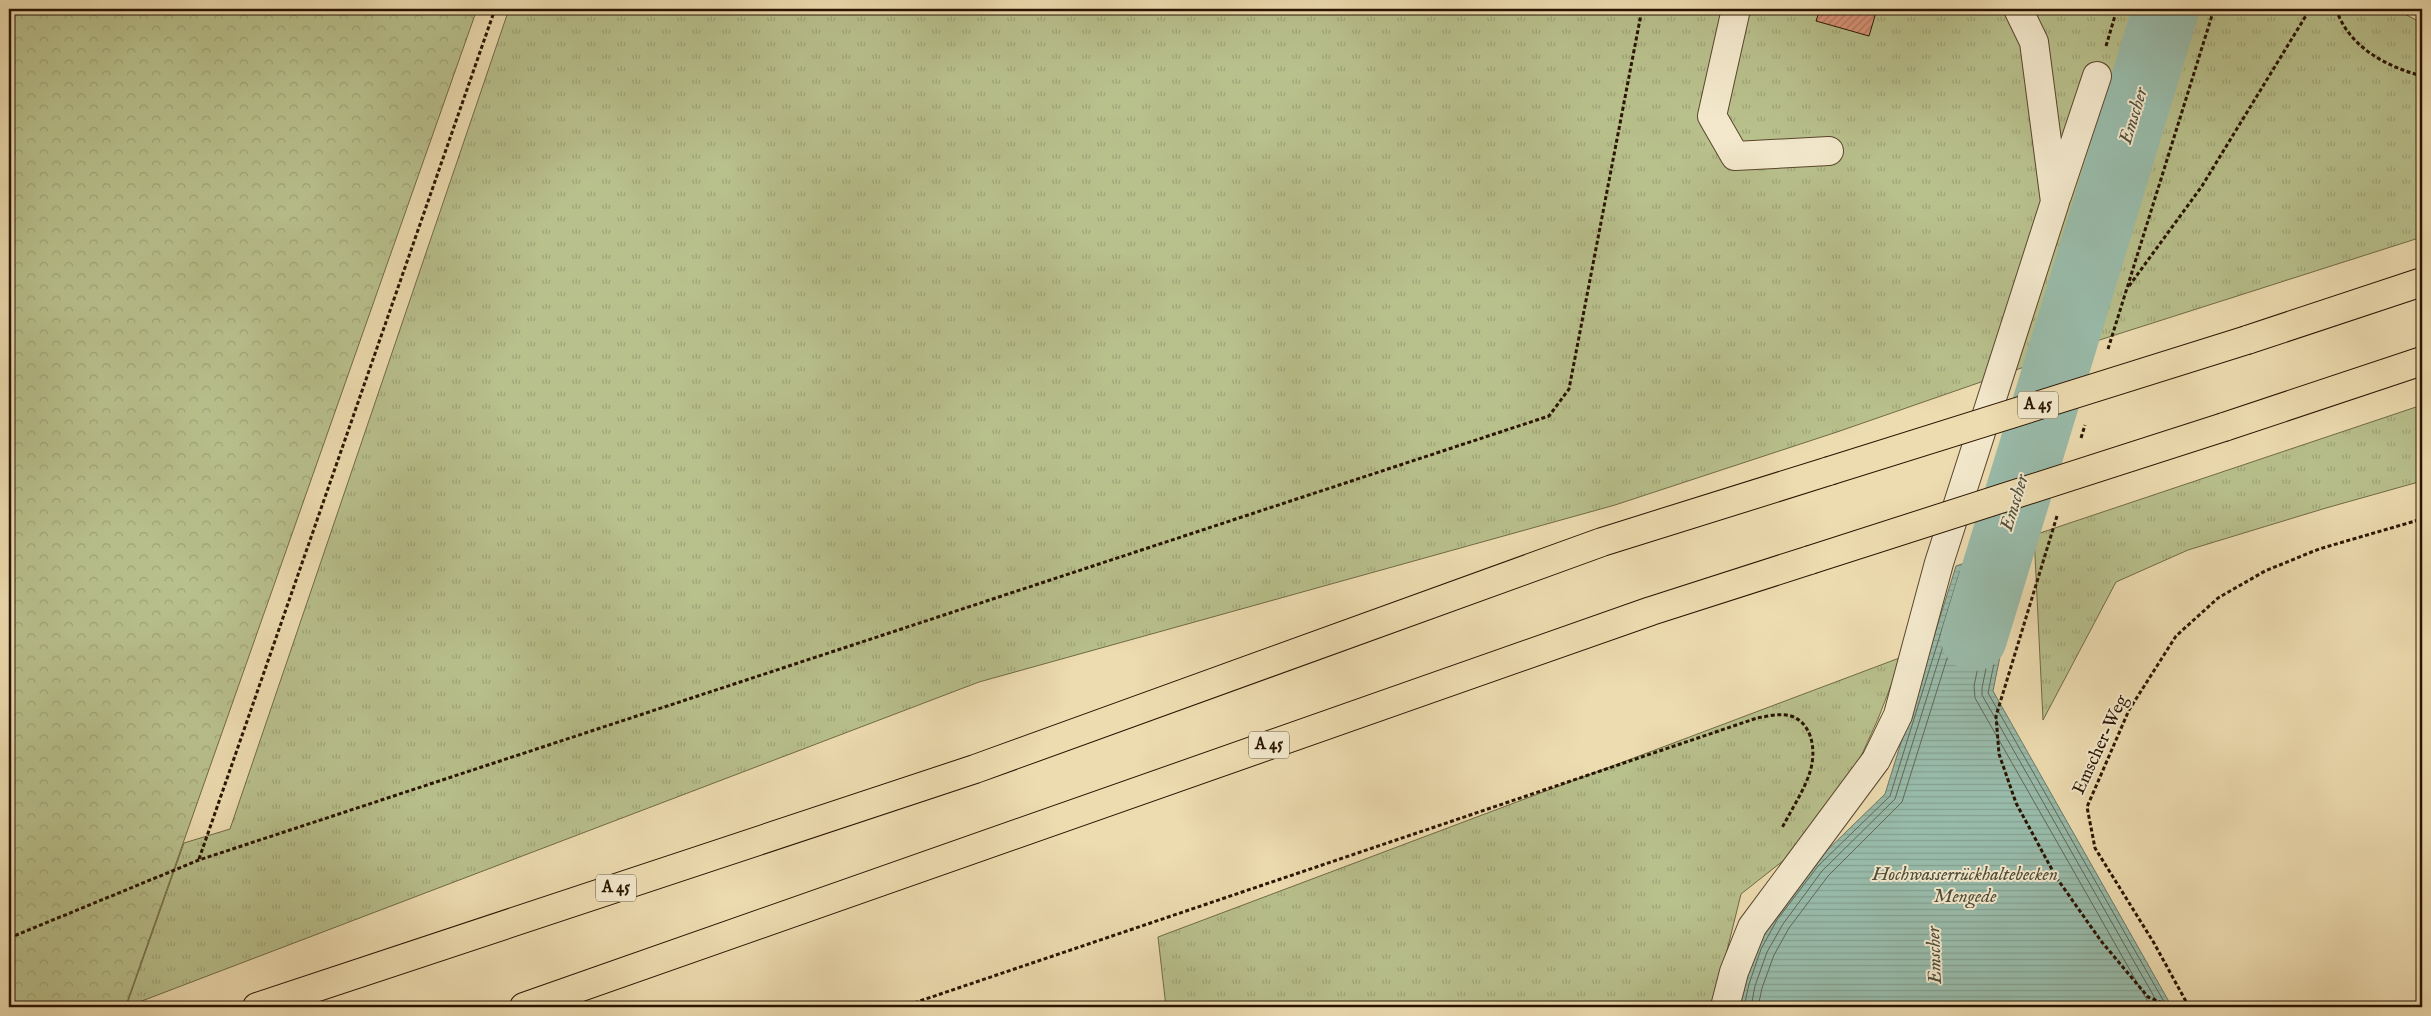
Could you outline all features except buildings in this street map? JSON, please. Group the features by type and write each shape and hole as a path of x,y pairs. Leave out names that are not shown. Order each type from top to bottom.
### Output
{"highway":[{"name":"A 45","path":"257,1007 975,769 1602,542 2247,340 2422,282"},
{"name":"A 45","path":"524,1007 1642,615 2224,428 2422,361"}],"lane":[{"path":"1736,9 1712,116 1735,156 1829,150"},
{"path":"2018,9 2034,42 2055,202"},
{"path":"1725,1007 1734,972 1752,927 1876,760 1898,715 1939,563 2096,76"}],"path":[{"path":"199,860 495,9"},
{"path":"9,938 199,860 1549,416 1569,389 1642,9"},
{"path":"2096,76 2117,9"},
{"path":"2106,356 2214,9"},
{"path":"2126,290 2202,186 2310,9"},
{"path":"2336,9 2341,24 2366,52 2404,71 2422,76"},
{"path":"2080,441 2086,422"},
{"path":"2060,508 1996,716 2000,754 2016,803 2056,877 2101,941 2148,997 2172,1007"},
{"name":"Emscher-Weg","path":"2189,1007 2154,944 2095,848 2087,807 2129,710 2176,636 2218,598 2265,570 2319,548 2422,519"},
{"path":"902,1007 1748,721 1772,715 1790,716 1799,720 1809,733 1814,752 1810,773 1780,832"}],"green space":[{"path":"9,9 477,9 126,1005 119,1007 9,1007"},
{"path":"509,9 2165,9 2053,357 1837,432 1615,505 979,682 126,1007 184,843 230,829"},
{"path":"2168,9 2395,9 2422,23 2422,237 2065,351"},
{"path":"2422,405 2422,481 2188,550 2116,582 2043,720 2034,535"},
{"path":"1902,657 1878,719 1857,765 1788,857 1741,894 1713,1007 1166,1007 1158,937"}],"water":[{"name":"Hochwasserrückhaltebecken Mengede","path":"2023,543 1993,691 2172,1007 1739,1007 1744,983 1757,947 1773,918 1814,863 1885,794 1956,566"}],"waterway":[{"name":"Emscher","path":"1974,638 2166,9"}]}
